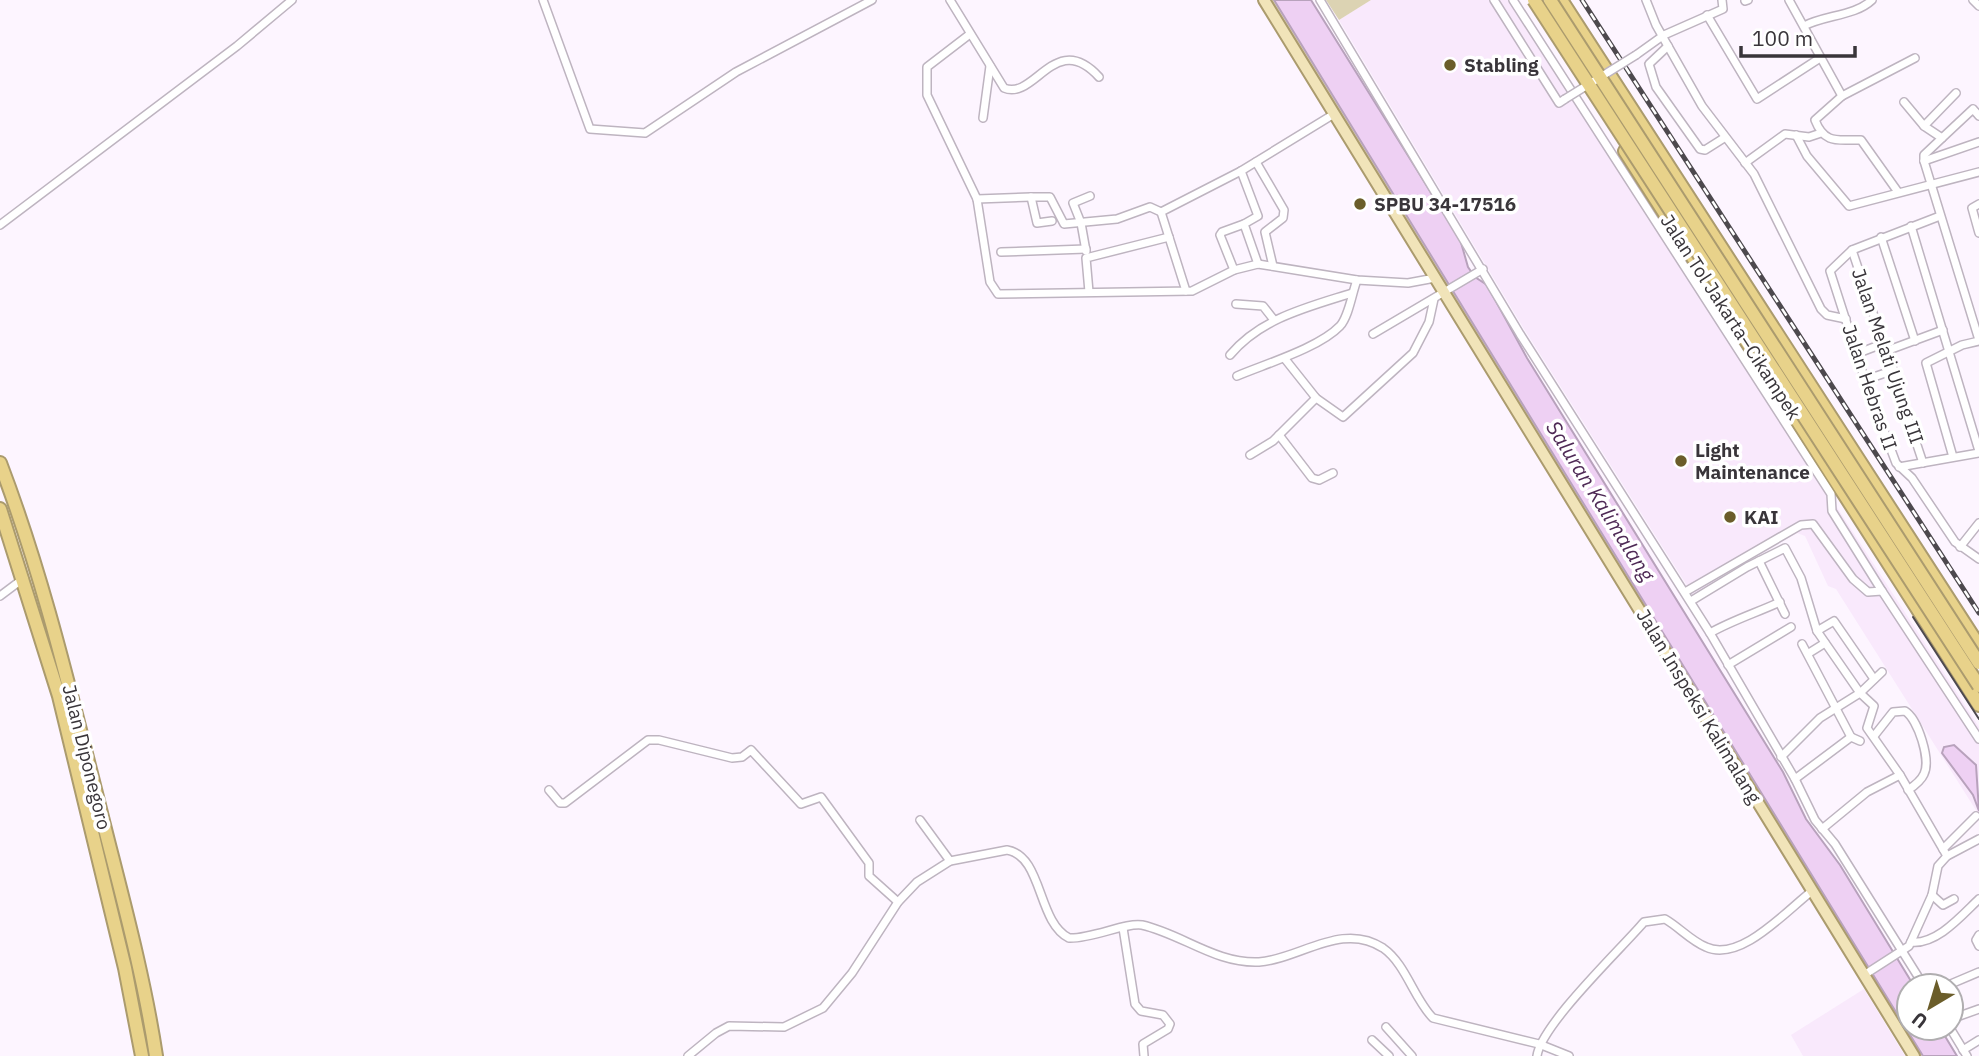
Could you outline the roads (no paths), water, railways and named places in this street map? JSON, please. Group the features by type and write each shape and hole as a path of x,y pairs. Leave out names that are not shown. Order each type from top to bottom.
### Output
{"highway":[{"name":"Jalan Tol Jakarta–Cikampek","path":"1528,0 1979,705"},
{"path":"1534,0 1979,686"},
{"path":"1550,0 1979,663"},
{"name":"Jalan Tol Jakarta–Cikampek","path":"1561,0 1979,646"},
{"name":"Jalan Diponegoro","path":"0,463 51,619 76,711 132,934 156,1056"},
{"name":"Jalan Diponegoro","path":"0,509 24,578 59,696 125,968 142,1056"}],"main road":[{"name":"Jalan Inspeksi Kalimalang","path":"1264,0 1435,278 1447,292 1914,1056"}],"street":[{"path":"0,225 237,46 292,0"},
{"path":"543,0 590,129 633,133 645,132 664,123 736,72 872,0"},
{"path":"950,0 1004,88 1009,90 1061,62 1074,59 1088,65 1099,77"},
{"path":"1320,0 1480,271 1691,601 1822,829 1836,844 1900,954 1914,972"},
{"path":"1494,0 1559,103 1664,36 1724,8 1722,0"},
{"path":"1513,0 1831,494 1832,510 1979,738"},
{"path":"1789,0 1842,96"},
{"path":"1804,26 1844,11 1858,10 1872,0"},
{"path":"1973,0 1979,6"},
{"path":"1648,1 1668,46 1724,138 1759,184 1821,309 1828,315 1846,319"},
{"path":"1707,15 1757,99 1820,58"},
{"path":"970,34 925,71 927,95 977,199 993,290 1007,295 1186,291 1213,283 1234,270 1258,264 1357,280 1408,283 1435,278"},
{"path":"1668,46 1649,64 1656,87 1700,149 1705,150 1724,138"},
{"path":"1898,192 1861,140 1836,142 1821,133 1815,120 1842,96 1915,58"},
{"path":"983,118 990,66"},
{"path":"1924,126 1956,93"},
{"path":"1904,102 1924,126 1942,138"},
{"path":"1953,457 1926,363 1979,340 1931,187 1924,155 1973,109 1979,116"},
{"path":"1161,212 1241,171 1334,114"},
{"path":"1745,163 1779,136 1809,137 1821,133"},
{"path":"1796,135 1807,156 1849,206 1898,192 1931,187 1979,172"},
{"path":"1924,161 1979,142"},
{"path":"1256,162 1284,210 1283,218 1265,232 1273,266"},
{"path":"1234,270 1220,234 1258,216 1241,171"},
{"path":"1031,197 1037,223 1052,221"},
{"path":"977,199 1050,197 1062,223 1117,219 1150,207 1161,212 1186,291"},
{"path":"1089,292 1086,249 1081,223 1073,203 1090,197"},
{"path":"1975,206 1979,233"},
{"path":"1852,250 1940,216"},
{"path":"1244,224 1258,264"},
{"path":"1911,226 1979,452"},
{"path":"1086,258 1169,237"},
{"path":"1881,237 1915,341"},
{"path":"1001,253 1086,249"},
{"name":"Jalan Hebras II","path":"1852,250 1830,269 1865,380 1899,467 1979,452"},
{"name":"Jalan Melati Ujung III","path":"1852,250 1923,463"},
{"path":"1374,334 1480,271"},
{"path":"1237,376 1285,359 1339,327 1357,280"},
{"path":"1230,355 1248,337 1274,320 1352,293"},
{"path":"1285,359 1316,398 1339,416 1347,415 1413,353 1424,333 1434,299"},
{"path":"1236,304 1263,306 1274,320"},
{"path":"1856,354 1915,341 1943,330"},
{"path":"1865,380 1894,370"},
{"path":"1250,455 1279,435 1316,398"},
{"path":"1279,435 1312,478 1319,480 1333,473"},
{"path":"1899,467 1912,478 1960,547 1979,559"},
{"path":"1960,547 1979,523"},
{"path":"1685,592 1801,525 1813,524 1853,579 1868,592 1882,591"},
{"path":"1691,601 1785,548 1801,578 1817,631 1874,708 1871,733 1900,775 1945,853"},
{"path":"1759,561 1785,614"},
{"path":"0,596 24,578"},
{"path":"1710,633 1739,617 1752,615 1780,602"},
{"path":"1817,631 1834,621 1874,678"},
{"path":"1728,665 1791,627"},
{"path":"1809,653 1825,643"},
{"path":"1802,644 1809,653 1833,707 1851,737 1860,741"},
{"path":"1781,757 1833,707 1860,692 1882,672"},
{"path":"1871,733 1893,712 1905,711 1912,716 1927,764 1923,777 1908,790"},
{"path":"1795,779 1851,737"},
{"path":"549,790 560,803 565,803 648,740 670,742 704,754 732,758 742,757 751,750 801,804 821,797 869,863 869,876 898,902"},
{"path":"1822,829 1867,792 1900,775"},
{"path":"1866,974 1900,954 1911,942 1932,895 1938,866 1945,853 1976,816"},
{"path":"920,820 950,860"},
{"path":"1945,853 1979,839"},
{"path":"688,1056 729,1026 784,1027 823,1008 848,979 898,902 917,882 950,860 1011,850 1029,868 1053,925 1069,938 1091,938 1142,925 1227,959 1248,962 1263,961 1324,942 1367,941 1392,955 1433,1018 1539,1044 1569,1056"},
{"path":"1537,1056 1539,1044 1559,1016 1644,922 1665,919 1700,944 1723,951 1748,942 1812,891"},
{"path":"1932,895 1944,905 1954,899"},
{"path":"1911,942 1921,943 1940,933 1979,899"},
{"path":"1124,928 1135,1004 1141,1011 1163,1015 1170,1024 1168,1029 1143,1044 1144,1056"},
{"path":"1979,935 1976,940 1979,946"},
{"path":"1385,1027 1412,1056"},
{"path":"1372,1040 1389,1056"},
{"path":"1965,1053 1979,1040"}],"water":[{"name":"Saluran Kalimalang","path":"1274,0 1311,0 1460,239 1468,267 1475,277 1487,285 1527,358 1783,772 1806,819 1840,865 1905,972 1895,972 1895,1010"},
{"path":"1954,745 1976,765 1979,811 1973,795 1942,753 1944,747"},
{"path":"1914,1042 1948,1042 1957,1056 1923,1056"}],"tram line":[{"path":"1913,617 1979,719"}],"railway":[{"path":"1582,0 1979,613"}],"place":[{"name":"Stabling","path":"1450,65"},
{"name":"SPBU 34-17516","path":"1360,204"},
{"name":"Light Maintenance","path":"1681,461"},
{"name":"KAI","path":"1730,517"}]}
